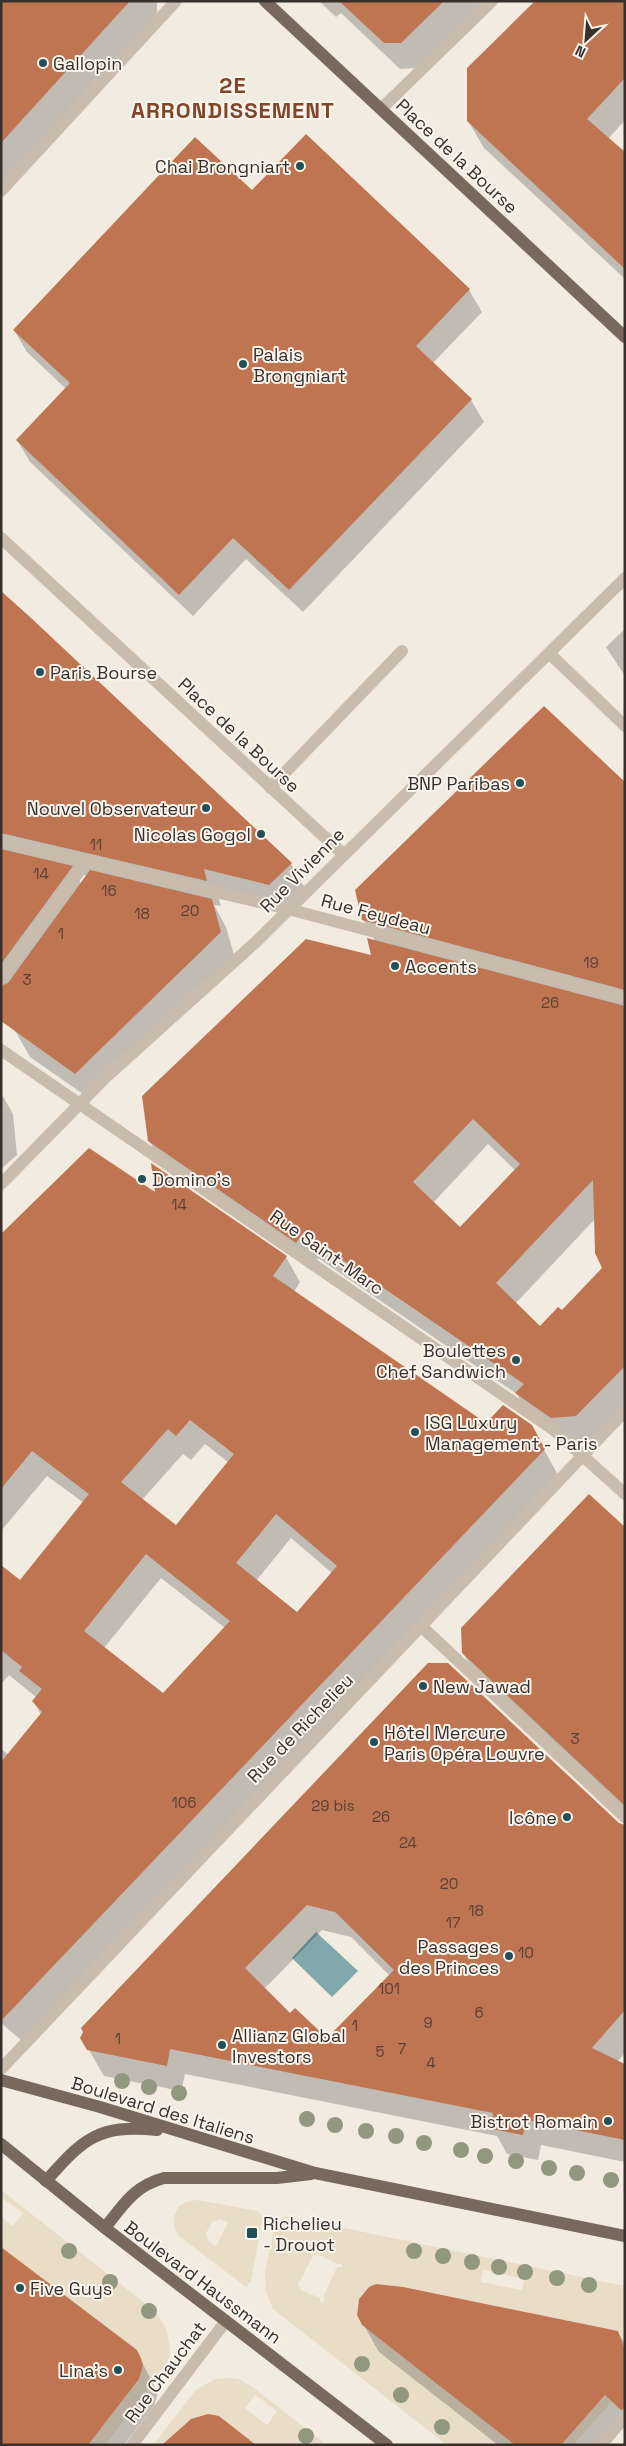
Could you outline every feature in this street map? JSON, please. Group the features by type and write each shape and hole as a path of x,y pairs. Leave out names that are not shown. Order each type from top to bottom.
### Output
{"main road":[{"name":"Place de la Bourse","path":"265,1 625,336"},
{"name":"Boulevard des Italiens","path":"1,2080 100,2107 315,2174 625,2236"},
{"path":"46,2181 71,2152 90,2138 106,2131 130,2128 156,2130 208,2141"},
{"name":"Boulevard Haussmann","path":"1,2144 105,2228 387,2445"},
{"name":"Boulevard des Italiens","path":"105,2228 134,2191 148,2182 194,2176 277,2178 315,2174"}],"street":[{"path":"1,191 176,1"},
{"path":"381,109 492,1"},
{"name":"Place de la Bourse","path":"1,538 343,854"},
{"name":"Rue Vivienne","path":"1,1184 80,1104 288,909 550,654 625,578"},
{"path":"270,788 402,651"},
{"path":"550,654 625,726"},
{"name":"Rue Feydeau","path":"1,841 288,909 625,998"},
{"path":"1,978 86,862"},
{"name":"Rue Saint-Marc","path":"1,1050 554,1430 625,1494"},
{"name":"Rue de Richelieu","path":"1,2069 625,1411"},
{"path":"421,1626 625,1817"},
{"name":"Rue Chauchat","path":"132,2445 226,2321"},
{"path":"601,2445 625,2417"}],"shaded area":[{"path":"1,2190 156,2312 167,2330 170,2349 169,2358 163,2369 105,2445 88,2445 127,2395 124,2389 135,2385 139,2379 143,2365 141,2358 137,2350 1,2247 1,2217 13,2226 23,2213 1,2197"},
{"path":"197,2200 258,2211 263,2217 251,2281 246,2287 179,2236 174,2226 174,2216 179,2206 188,2201","holes":["220,2219 228,2223 216,2246 209,2242 206,2233 213,2221"]},
{"path":"286,2216 625,2286 625,2350 618,2331 383,2284 369,2287 359,2299 357,2305 357,2315 362,2325 369,2331 379,2334 379,2338 515,2445 447,2445 273,2309 266,2292 265,2272 274,2229 279,2221","holes":["313,2255 319,2255 337,2264 342,2264 342,2267 337,2267 323,2297 325,2299 323,2303 320,2302 320,2298 301,2290 298,2285","483,2270 524,2279 522,2290 481,2282"]},
{"path":"625,2374 625,2387 573,2445 561,2445"},
{"path":"215,2379 238,2379 250,2385 327,2445 256,2445 219,2416 208,2414 191,2419 170,2445 153,2445 196,2390","holes":["255,2395 277,2411 267,2425 245,2408"]}],"water":[{"path":"316,1932 358,1971 332,1997 292,1958"}],"building":[{"path":"1,1 130,1 1,143"},
{"path":"339,1 444,1 401,43 384,43"},
{"path":"535,1 625,1 625,78 587,119 625,152 625,269 467,121 467,68"},
{"name":"Palais Brongniart","path":"306,134 470,289 416,346 472,399 289,590 233,538 179,595 16,440 70,383 13,330 195,137 252,190"},
{"path":"1,591 292,863 269,885 204,869 207,881 1,833"},
{"path":"544,706 625,782 625,990 362,920 355,890"},
{"path":"1,849 73,866 1,964"},
{"path":"90,870 212,899 221,932 75,1074 1,1021 1,986 8,983"},
{"path":"367,938 625,1006 625,1366 576,1416 551,1418 515,1393 524,1384 303,1233 296,1243 148,1141 142,1096 306,939 371,955","holes":["473,1119 520,1164 460,1227 413,1182","593,1180 595,1253 602,1268 562,1310 558,1307 540,1326 496,1283"]},
{"path":"89,1148 155,1192 151,1163 287,1256 273,1276 486,1423 503,1405 532,1425 545,1449 1,2021 1,1762 42,1712 32,1701 42,1689 19,1671 22,1667 1,1650 1,1565 20,1580 89,1494 32,1451 1,1489 1,1234","holes":["190,1420 234,1454 176,1525 121,1482 168,1429 176,1436","276,1514 337,1566 297,1612 236,1563","146,1554 230,1621 163,1693 84,1631"]},
{"path":"589,1494 625,1527 625,1806 462,1653 461,1628"},
{"path":"428,1663 448,1663 619,1823 625,1825 625,2010 592,2048 625,2064 625,2140 526,2120 523,2135 491,2129 493,2113 170,2049 167,2066 87,2050 80,2038 83,2032 81,2028","holes":["307,1905 335,1912 394,1970 327,2038 295,2008 290,2013 245,1968"]},
{"path":"1,2247 137,2350 141,2358 143,2365 139,2379 88,2445 1,2445"},
{"path":"376,2284 403,2287 618,2331 625,2350 625,2409 621,2410 605,2395 561,2445 515,2445 362,2325 357,2315 359,2299 369,2287"},
{"path":"208,2414 219,2416 256,2445 162,2445 191,2419"}],"place":[{"name":"Gallopin","path":"43,63"},
{"name":"Chai Brongniart","path":"300,166"},
{"name":"Palais Brongniart","path":"243,364"},
{"name":"Paris Bourse","path":"40,672"},
{"name":"BNP Paribas","path":"520,783"},
{"name":"Nouvel Observateur","path":"206,808"},
{"name":"Nicolas Gogol","path":"261,834"},
{"name":"Accents","path":"395,966"},
{"name":"Domino's","path":"142,1179"},
{"name":"Boulettes Chef Sandwich","path":"516,1360"},
{"name":"ISG Luxury Management - Paris","path":"415,1432"},
{"name":"New Jawad","path":"423,1686"},
{"name":"Hôtel Mercure Paris Opéra Louvre","path":"374,1742"},
{"name":"Icône","path":"567,1817"},
{"name":"Passages des Princes","path":"509,1956"},
{"name":"Allianz Global Investors","path":"222,2045"},
{"name":"Bistrot Romain","path":"608,2121"},
{"name":"Richelieu - Drouot","path":"252,2233"},
{"name":"Five Guys","path":"20,2288"},
{"name":"Lina's","path":"118,2370"}],"district":[{"name":"2E ARRONDISSEMENT","path":"233,98"}]}
